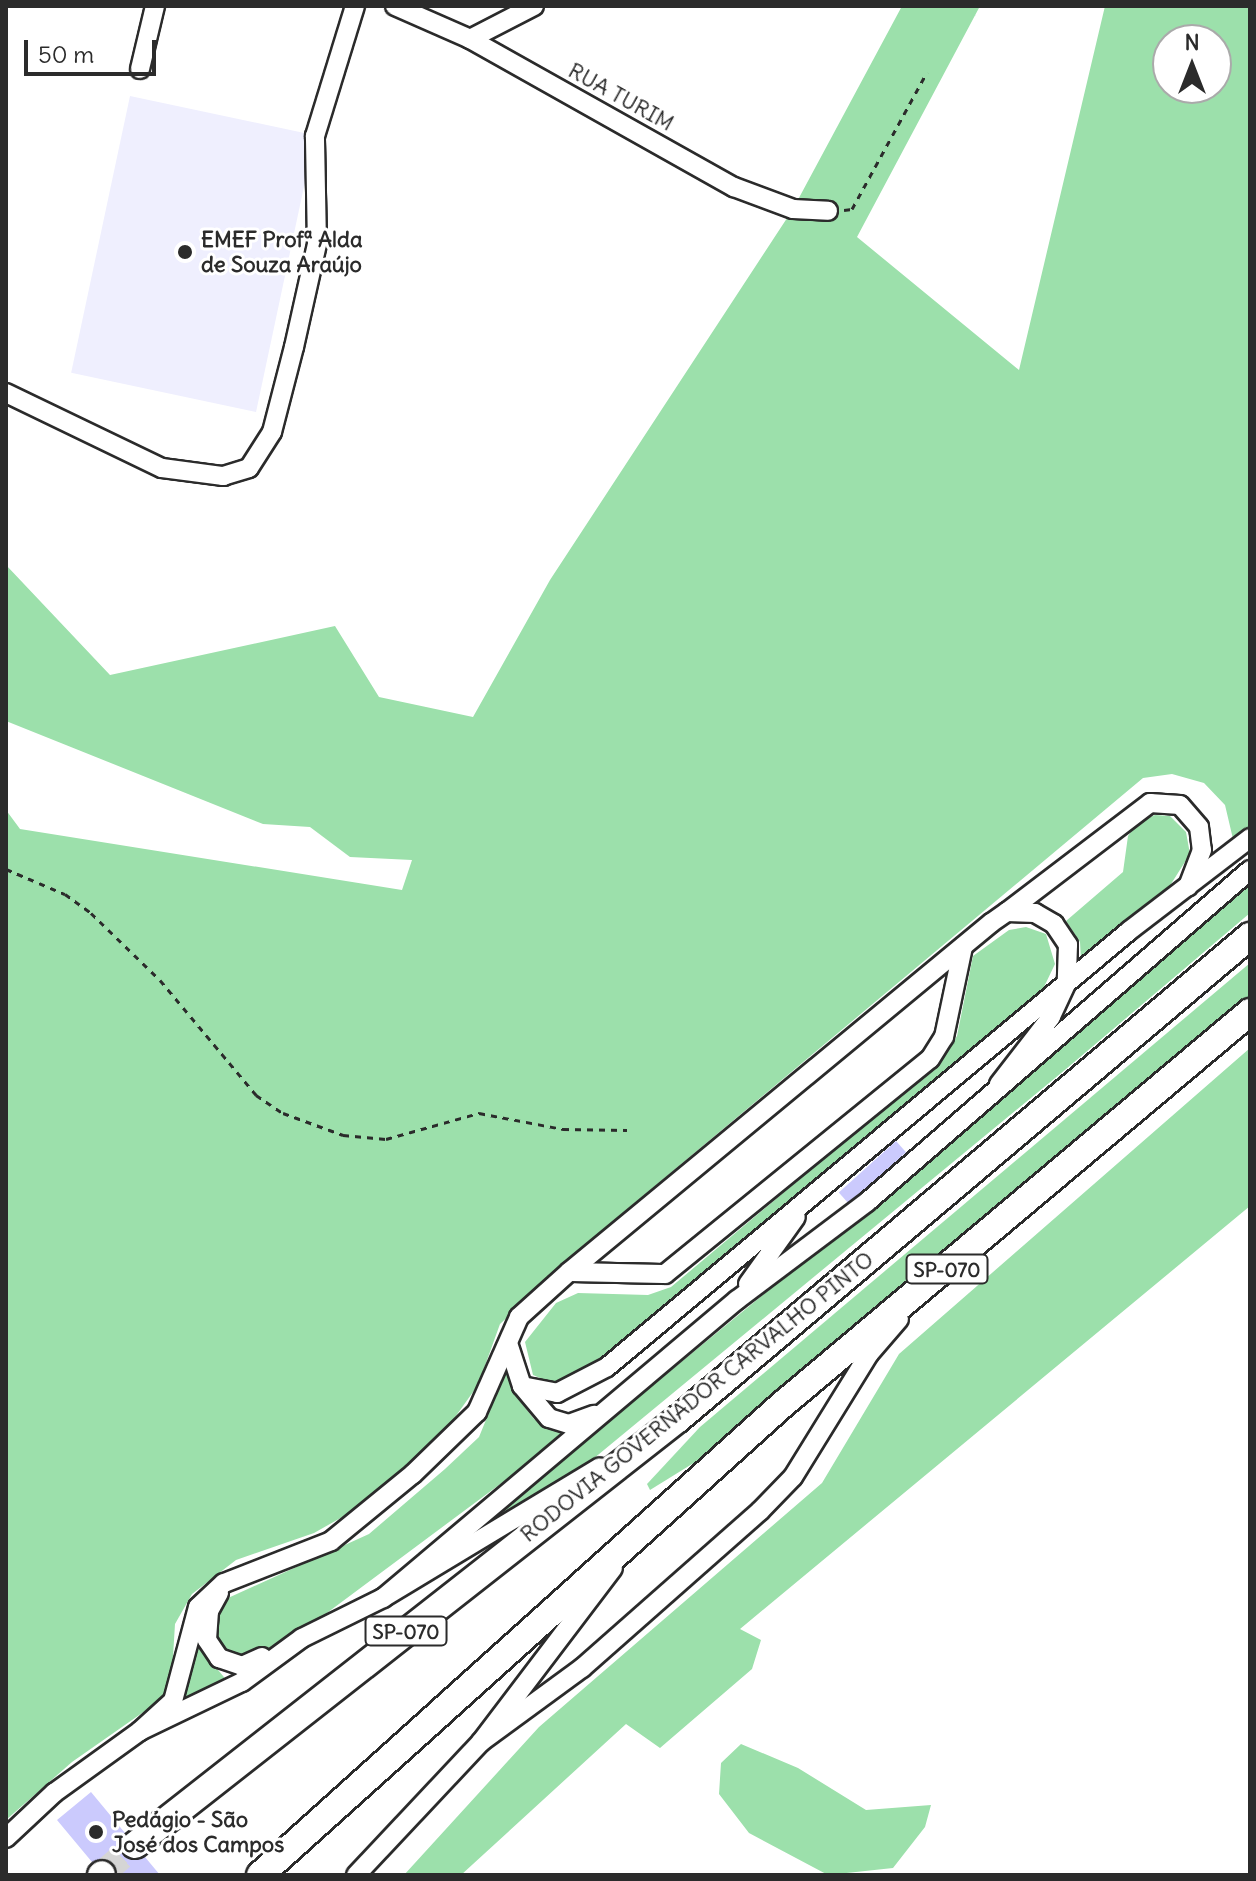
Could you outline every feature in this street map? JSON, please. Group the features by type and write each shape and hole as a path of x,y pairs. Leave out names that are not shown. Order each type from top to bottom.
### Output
{"highway":[{"name":"RODOVIA GOVERNADOR CARVALHO PINTO","path":"135,1845 678,1419 1250,936"},
{"name":"SP-070","path":"260,1875 644,1526 1250,1012"}],"street":[{"path":"140,69 155,6"},
{"path":"6,393 162,468 223,476 249,468 272,432 317,244 315,136 355,6"},
{"name":"RUA TURIM","path":"395,6 429,13 734,187 793,209 828,211"},
{"path":"470,39 534,6"},
{"path":"6,1838 54,1793 140,1731 173,1701 189,1622 224,1583 331,1541 452,1440 477,1412 519,1317 569,1272 963,947 1150,803 1180,805 1199,827 1202,850 1187,887"},
{"path":"522,1386 557,1393 586,1381 1067,982 1250,838"},
{"path":"383,1598 737,1300 867,1202 999,1084 1250,870"},
{"path":"999,1084 1051,1017 1067,982 1068,945 1054,924 1035,913 1007,912"},
{"path":"569,1272 665,1274 930,1059 944,1037 963,947"},
{"path":"737,1300 809,1199"},
{"path":"481,1742 582,1668 760,1511 793,1477 869,1354 925,1289"},
{"path":"508,1343 522,1386 549,1418 569,1424 600,1413"},
{"path":"224,1583 209,1611 207,1640 219,1658 242,1666 383,1598 678,1419"},
{"path":"356,1875 481,1742 644,1526"},
{"path":"140,1731 242,1682 302,1638"}],"path":[{"path":"828,211 852,209 927,72"},
{"path":"6,869 65,894 91,913 160,980 256,1095 283,1113 343,1135 386,1139 479,1113 563,1129 627,1130"}],"shaded area":[{"name":"EMEF Profª Alda de Souza Araújo","path":"130,96 315,135 256,412 71,373"}],"green space":[{"path":"902,6 980,6 857,237 1019,370 1105,6 1250,6 1250,826 1233,839 1225,805 1204,783 1172,774 1143,778 601,1231 500,1324 478,1385 443,1434 360,1507 314,1533 236,1560 192,1594 175,1624 172,1673 162,1699 72,1762 6,1820 6,810 20,829 402,890 412,860 350,857 310,827 263,824 6,721 6,565 110,675 335,626 379,697 473,717 550,580 793,209"},
{"path":"1155,815 1170,816 1186,832 1190,854 1164,895 1081,961 1080,942 1066,921 1123,872 1128,836 1137,823"},
{"path":"1250,885 1250,913 1066,1069 570,1478 478,1529 972,1123"},
{"path":"1026,927 1046,934 1055,964 1043,989 1012,1020 592,1365 554,1384 533,1375 525,1342 556,1303 578,1293 648,1295 671,1287 942,1060 957,1036 973,956 1009,930"},
{"path":"1250,963 1250,1003 726,1443 650,1490 647,1484 700,1427"},
{"path":"1250,1048 1250,1206 740,1629 761,1640 752,1669 660,1748 626,1724 461,1875 404,1875 539,1727 822,1483 899,1354"},
{"path":"506,1371 512,1391 534,1419 566,1435 300,1633 255,1655 232,1653 216,1639 216,1619 228,1598 369,1534 445,1469 479,1437"},
{"path":"195,1642 228,1682 179,1707 188,1684"},
{"path":"741,1744 798,1768 866,1810 931,1805 925,1827 893,1868 828,1875 749,1833 719,1794 721,1763"}],"building":[{"path":"896,1141 906,1152 849,1204 839,1193"},
{"name":"Pedágio - São José dos Campos","path":"91,1792 125,1833 123,1855 145,1857 160,1875 118,1875 107,1859 92,1862 57,1820"}],"tunnel":[{"path":"102,1874 135,1845"}],"place":[{"name":"EMEF Profª Alda de Souza Araújo","path":"185,252"},
{"name":"Pedágio - São José dos Campos","path":"96,1832"}]}
